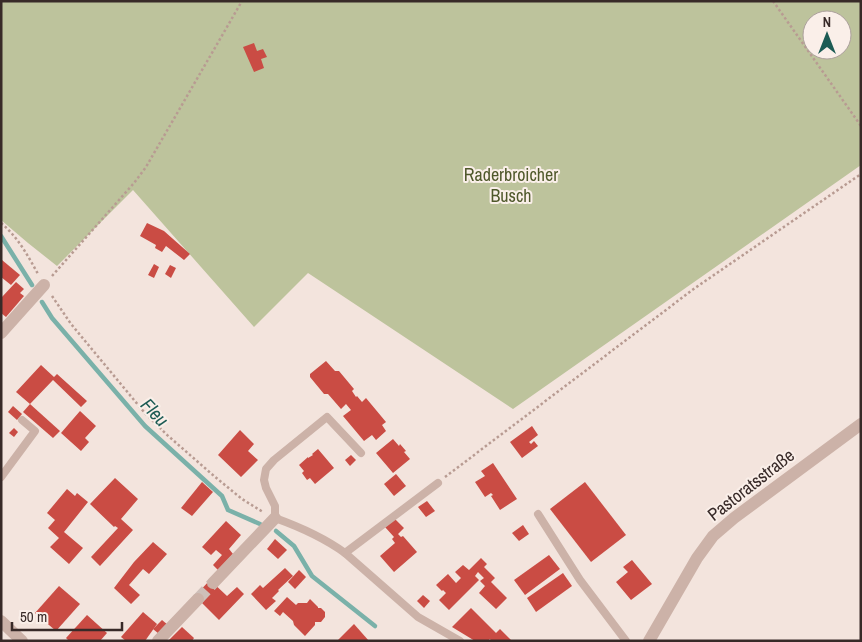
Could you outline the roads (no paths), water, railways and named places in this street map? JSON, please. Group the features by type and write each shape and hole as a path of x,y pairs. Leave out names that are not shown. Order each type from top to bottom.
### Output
{"street":[{"path":"1,333 44,284"},
{"name":"Pastoratsstraße","path":"649,641 702,551 719,530 861,424"},
{"path":"213,582 275,518"},
{"path":"158,641 198,599"},
{"path":"1,621 22,641"}],"lane":[{"path":"361,453 327,417 268,466 264,480 275,506 275,518 308,531 345,552 418,617 460,641"},
{"path":"1,477 35,431 22,420"},
{"path":"345,552 438,483"},
{"path":"538,514 580,580 626,641"}],"waterway":[{"name":"Fleu","path":"1,236 32,285"},
{"name":"Fleu","path":"42,302 52,318 145,426 222,496 228,510 260,524"},
{"name":"Fleu","path":"276,531 294,546 312,576 375,626"}],"tunnel":[{"path":"198,599 213,583"}],"park label":[{"name":"Raderbroicher Busch","path":"511,185"}]}
